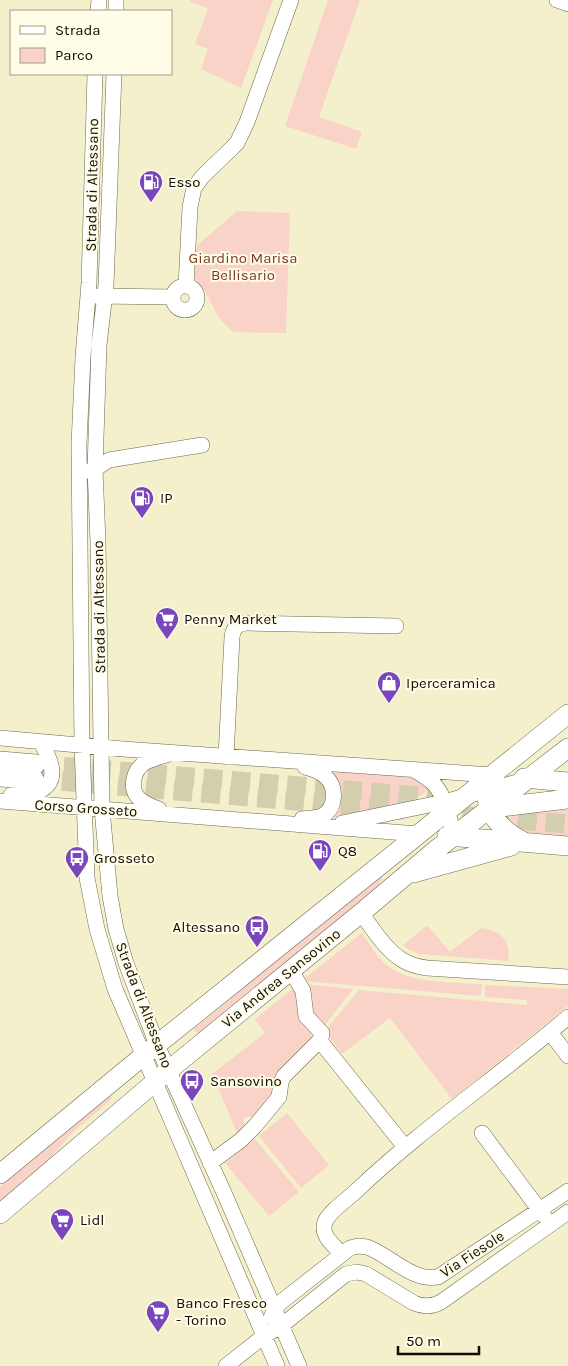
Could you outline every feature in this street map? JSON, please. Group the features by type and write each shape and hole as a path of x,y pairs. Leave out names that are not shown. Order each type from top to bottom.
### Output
{"main road":[{"name":"Via Andrea Sansovino","path":"0,1174 150,1050 418,834 489,791 568,714"},
{"name":"Via Andrea Sansovino","path":"0,1214 162,1076 406,875 464,797 529,778 568,748"},
{"name":"Corso Grosseto","path":"0,761 35,772 0,777"},
{"name":"Corso Grosseto","path":"489,791 529,778 568,782"},
{"path":"525,843 505,830 496,819 489,791 568,799"},
{"name":"Corso Grosseto","path":"418,834 448,817 525,843 568,846"},
{"path":"406,875 525,843"}],"street":[{"path":"186,286 190,207 194,188 202,177 227,154 240,138 291,0"},
{"path":"557,0 568,4"},
{"name":"Strada di Altessano","path":"95,75 88,297 83,357 79,472 82,746 87,878 97,929 115,989 150,1050 162,1076 277,1366"},
{"name":"Strada di Altessano","path":"114,75 105,296 99,345 95,470 98,542 102,809 108,886 118,935 150,1050"},
{"path":"186,286 196,292 198,299 195,306 188,310 180,310 174,304 173,296 179,287 186,286"},
{"path":"88,297 173,296"},
{"path":"79,472 95,470 109,460 202,445"},
{"path":"226,757 232,637 234,629 238,624 396,626"},
{"name":"Corso Grosseto","path":"0,738 101,748 413,769 489,791"},
{"name":"Corso Grosseto","path":"0,796 35,792 47,786 52,768 40,742"},
{"name":"Corso Grosseto","path":"172,814 143,802 135,793 133,784 137,772 143,764 155,758 178,753"},
{"name":"Corso Grosseto","path":"280,822 321,816 329,810 333,800 332,786 327,777 312,769 288,762"},
{"path":"413,769 434,785 448,817"},
{"name":"Corso Grosseto","path":"0,801 418,834"},
{"name":"Corso Grosseto","path":"321,827 448,817"},
{"path":"361,913 388,948 399,958 411,964 427,968 568,977"},
{"path":"210,1163 235,1145 250,1131 279,1097 281,1082 284,1076 322,1037 322,1032 306,1016 303,990 291,970"},
{"path":"342,1254 326,1236 324,1228 327,1218 405,1147 568,1017"},
{"path":"550,1032 568,1056"},
{"path":"320,1041 405,1147"},
{"name":"Strada di Altessano","path":"162,1076 210,1163 298,1366"},
{"path":"482,1133 550,1225"},
{"name":"Via Fiesole","path":"274,1310 281,1302 342,1254 350,1248 358,1246 367,1247 418,1275 430,1278 438,1277 568,1191"},
{"name":"Via Fiesole","path":"226,1366 264,1336 281,1326 344,1276 353,1272 368,1275 418,1304 431,1306 438,1304 568,1212"},
{"path":"264,1336 274,1310"}],"green space":[{"path":"190,0 273,0 241,88 201,69 208,49 195,44 208,8 190,2"},
{"path":"328,0 360,0 319,117 362,132 356,149 285,126"},
{"name":"Giardino Marisa Bellisario","path":"237,211 290,213 286,333 233,332 219,318 206,293 192,278 193,249"},
{"path":"327,770 410,776 423,782 429,789 412,802 327,819"},
{"path":"568,806 568,840 518,833 508,819 520,810"},
{"path":"378,875 383,879 366,899 198,1034 193,1029 227,1002 245,981"},
{"path":"428,926 450,952 481,928 500,934 508,947 509,961 419,954 403,945"},
{"path":"362,933 380,959 397,972 433,981 482,984 481,996 301,981"},
{"path":"304,984 353,989 322,1029 315,1023"},
{"path":"485,985 568,989 568,1006 452,1099 390,1018 342,1054 325,1031 359,990 527,1005 527,1000 485,997"},
{"path":"296,986 312,1030 310,1042 269,1102 260,1108 254,1117 244,1119 244,1133 239,1137 212,1074 265,1033 255,1019"},
{"path":"109,1093 112,1099 72,1133 43,1166 0,1203 0,1187"},
{"path":"287,1113 329,1165 301,1188 259,1136"},
{"path":"255,1139 299,1192 269,1216 225,1163"}],"tunnel":[{"path":"36,764 455,799"},
{"path":"34,779 404,810"},
{"path":"434,813 568,824"}],"place":[{"name":"Esso","path":"151,203"},
{"name":"IP","path":"142,519"},
{"name":"Penny Market","path":"167,640"},
{"name":"Iperceramica","path":"389,704"},
{"name":"Q8","path":"320,872"},
{"name":"Grosseto","path":"77,879"},
{"name":"Altessano","path":"257,948"},
{"name":"Sansovino","path":"192,1102"},
{"name":"Lidl","path":"62,1241"},
{"name":"Banco Fresco - Torino","path":"158,1333"}]}
